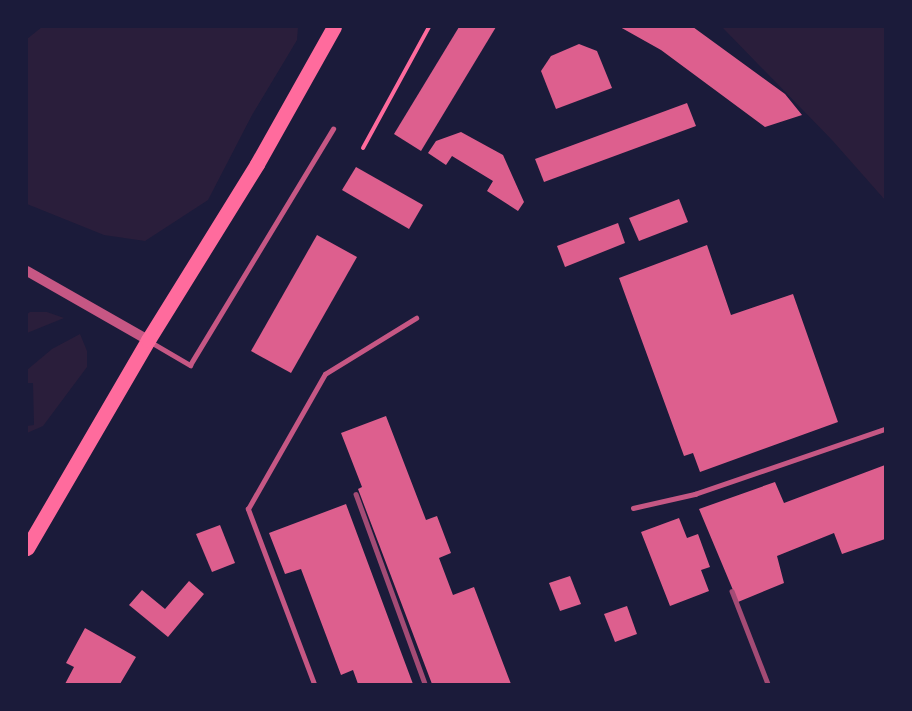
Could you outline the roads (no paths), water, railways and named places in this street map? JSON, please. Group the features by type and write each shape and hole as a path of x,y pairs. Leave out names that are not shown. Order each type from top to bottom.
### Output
{"main road":[{"path":"27,548 148,340 257,164 334,27"}],"street":[{"path":"27,271 148,340"}],"lane":[{"path":"148,340 190,366 333,129"},
{"path":"314,684 248,509 325,374 416,318"},
{"path":"633,508 695,494 885,429"}],"railway":[{"path":"356,494 425,684"},
{"path":"732,591 768,684"}]}
